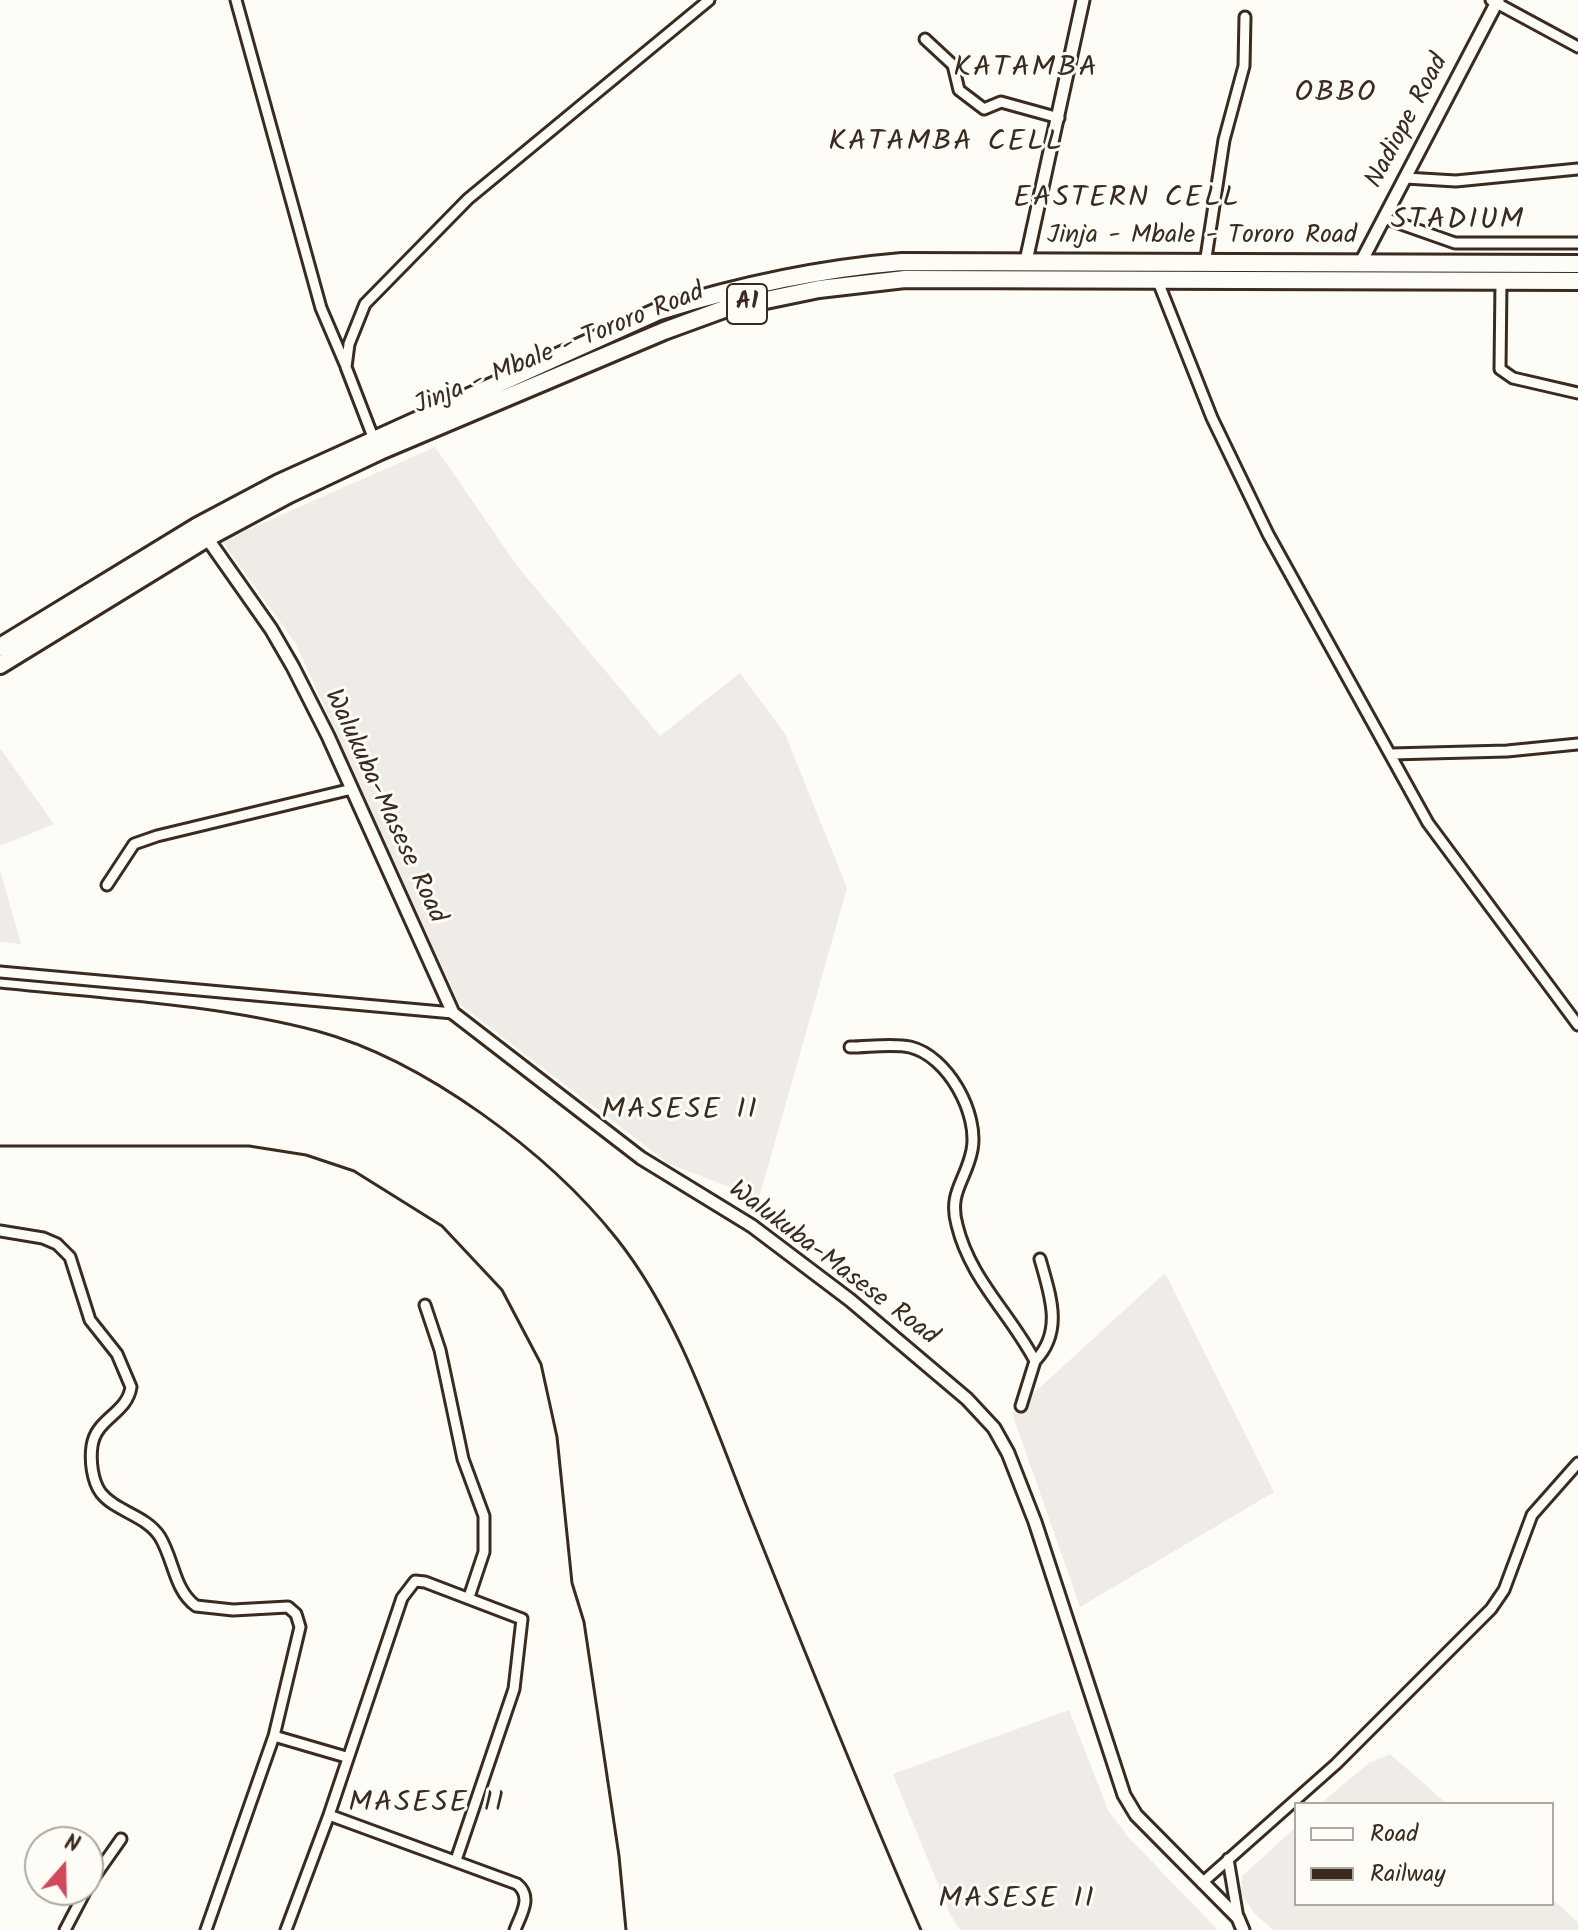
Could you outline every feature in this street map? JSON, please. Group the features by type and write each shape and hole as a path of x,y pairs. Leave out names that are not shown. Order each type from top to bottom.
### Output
{"highway":[{"name":"Jinja - Mbale - Tororo Road","path":"0,647 198,526 373,437 659,311 722,292 856,266 1026,261 1578,264"},
{"name":"Jinja - Mbale - Tororo Road","path":"0,665 207,538 289,494 380,451 664,331 727,308 863,282 1157,278 1578,281"}],"street":[{"path":"236,0 321,308 373,437"},
{"path":"346,367 349,344 365,304 412,254 468,199 709,0"},
{"path":"1026,261 1083,0"},
{"path":"1495,1 1578,47"},
{"name":"Nadiope Road","path":"1360,264 1495,1"},
{"path":"1205,264 1224,140 1244,66 1245,17"},
{"path":"925,39 953,65 959,90 984,109 1001,102 1059,118"},
{"path":"1405,178 1456,181 1578,169"},
{"path":"1384,218 1455,243 1578,243"},
{"path":"1157,278 1212,418 1262,521 1391,754 1442,844 1578,1025"},
{"path":"1501,282 1500,369 1513,378 1578,393"},
{"name":"Walukuba-Masese Road","path":"207,538 271,629 352,789 453,1013 641,1158 752,1226 850,1300 982,1413 1008,1453 1035,1522 1124,1795 1150,1831 1238,1918 1243,1930"},
{"path":"1391,754 1507,751 1578,744"},
{"path":"107,885 134,844 352,789"},
{"path":"0,972 453,1013"},
{"path":"850,1047 909,1047 919,1051 950,1078 964,1101 973,1133 972,1150 952,1201 957,1225 970,1268 1022,1337 1035,1361"},
{"path":"0,1231 43,1238 57,1244 70,1257 90,1320 117,1354 131,1387 122,1407 105,1421 92,1442 91,1460 101,1492 159,1536 181,1590 196,1606 233,1610 288,1607 296,1614 299,1640 274,1736 206,1930"},
{"path":"1021,1406 1035,1361 1046,1350 1053,1323 1052,1300 1040,1259"},
{"path":"425,1305 440,1350 463,1459 484,1516 484,1552 469,1597"},
{"path":"1202,1883 1336,1764 1491,1609 1504,1590 1532,1515 1578,1463"},
{"path":"286,1930 329,1815 346,1757 406,1588 415,1581 469,1597 522,1619 514,1689 456,1860"},
{"path":"274,1736 346,1757"},
{"path":"329,1815 456,1860 522,1888 525,1903 515,1930"},
{"path":"104,1864 121,1839"},
{"path":"1228,1859 1238,1918"},
{"path":"65,1930 78,1906"}],"shaded area":[{"path":"435,447 518,567 660,736 740,673 785,734 847,888 759,1198 669,1164 459,1004 296,644 222,541"},
{"path":"0,748 54,824 0,846"},
{"path":"0,870 21,944 0,942"},
{"path":"1165,1273 1274,1492 1080,1607 1012,1413"},
{"path":"1069,1710 1108,1810 1128,1837 1218,1930 960,1930 950,1914 893,1774"},
{"path":"1390,1754 1445,1802 1322,1802 1369,1763"},
{"path":"1294,1829 1294,1906 1554,1906 1554,1901 1578,1922 1578,1930 1273,1930 1254,1913 1241,1894 1242,1876"}],"railway":[{"path":"0,988 239,1014 317,1031 358,1045 441,1087 482,1114 556,1174 589,1207 640,1270 678,1339 921,1930"},
{"path":"0,1146 249,1146 306,1155 354,1171 442,1226 502,1290 541,1364 557,1437 572,1583 584,1622 619,1856 626,1930"}],"district":[{"name":"KATAMBA","path":"1026,71"},
{"name":"OBBO","path":"1336,96"},
{"name":"KATAMBA CELL","path":"946,145"},
{"name":"EASTERN CELL","path":"1127,201"},
{"name":"STADIUM","path":"1458,223"},
{"name":"MASESE II","path":"680,1113"},
{"name":"MASESE II","path":"427,1806"},
{"name":"MASESE II","path":"1017,1902"}]}
